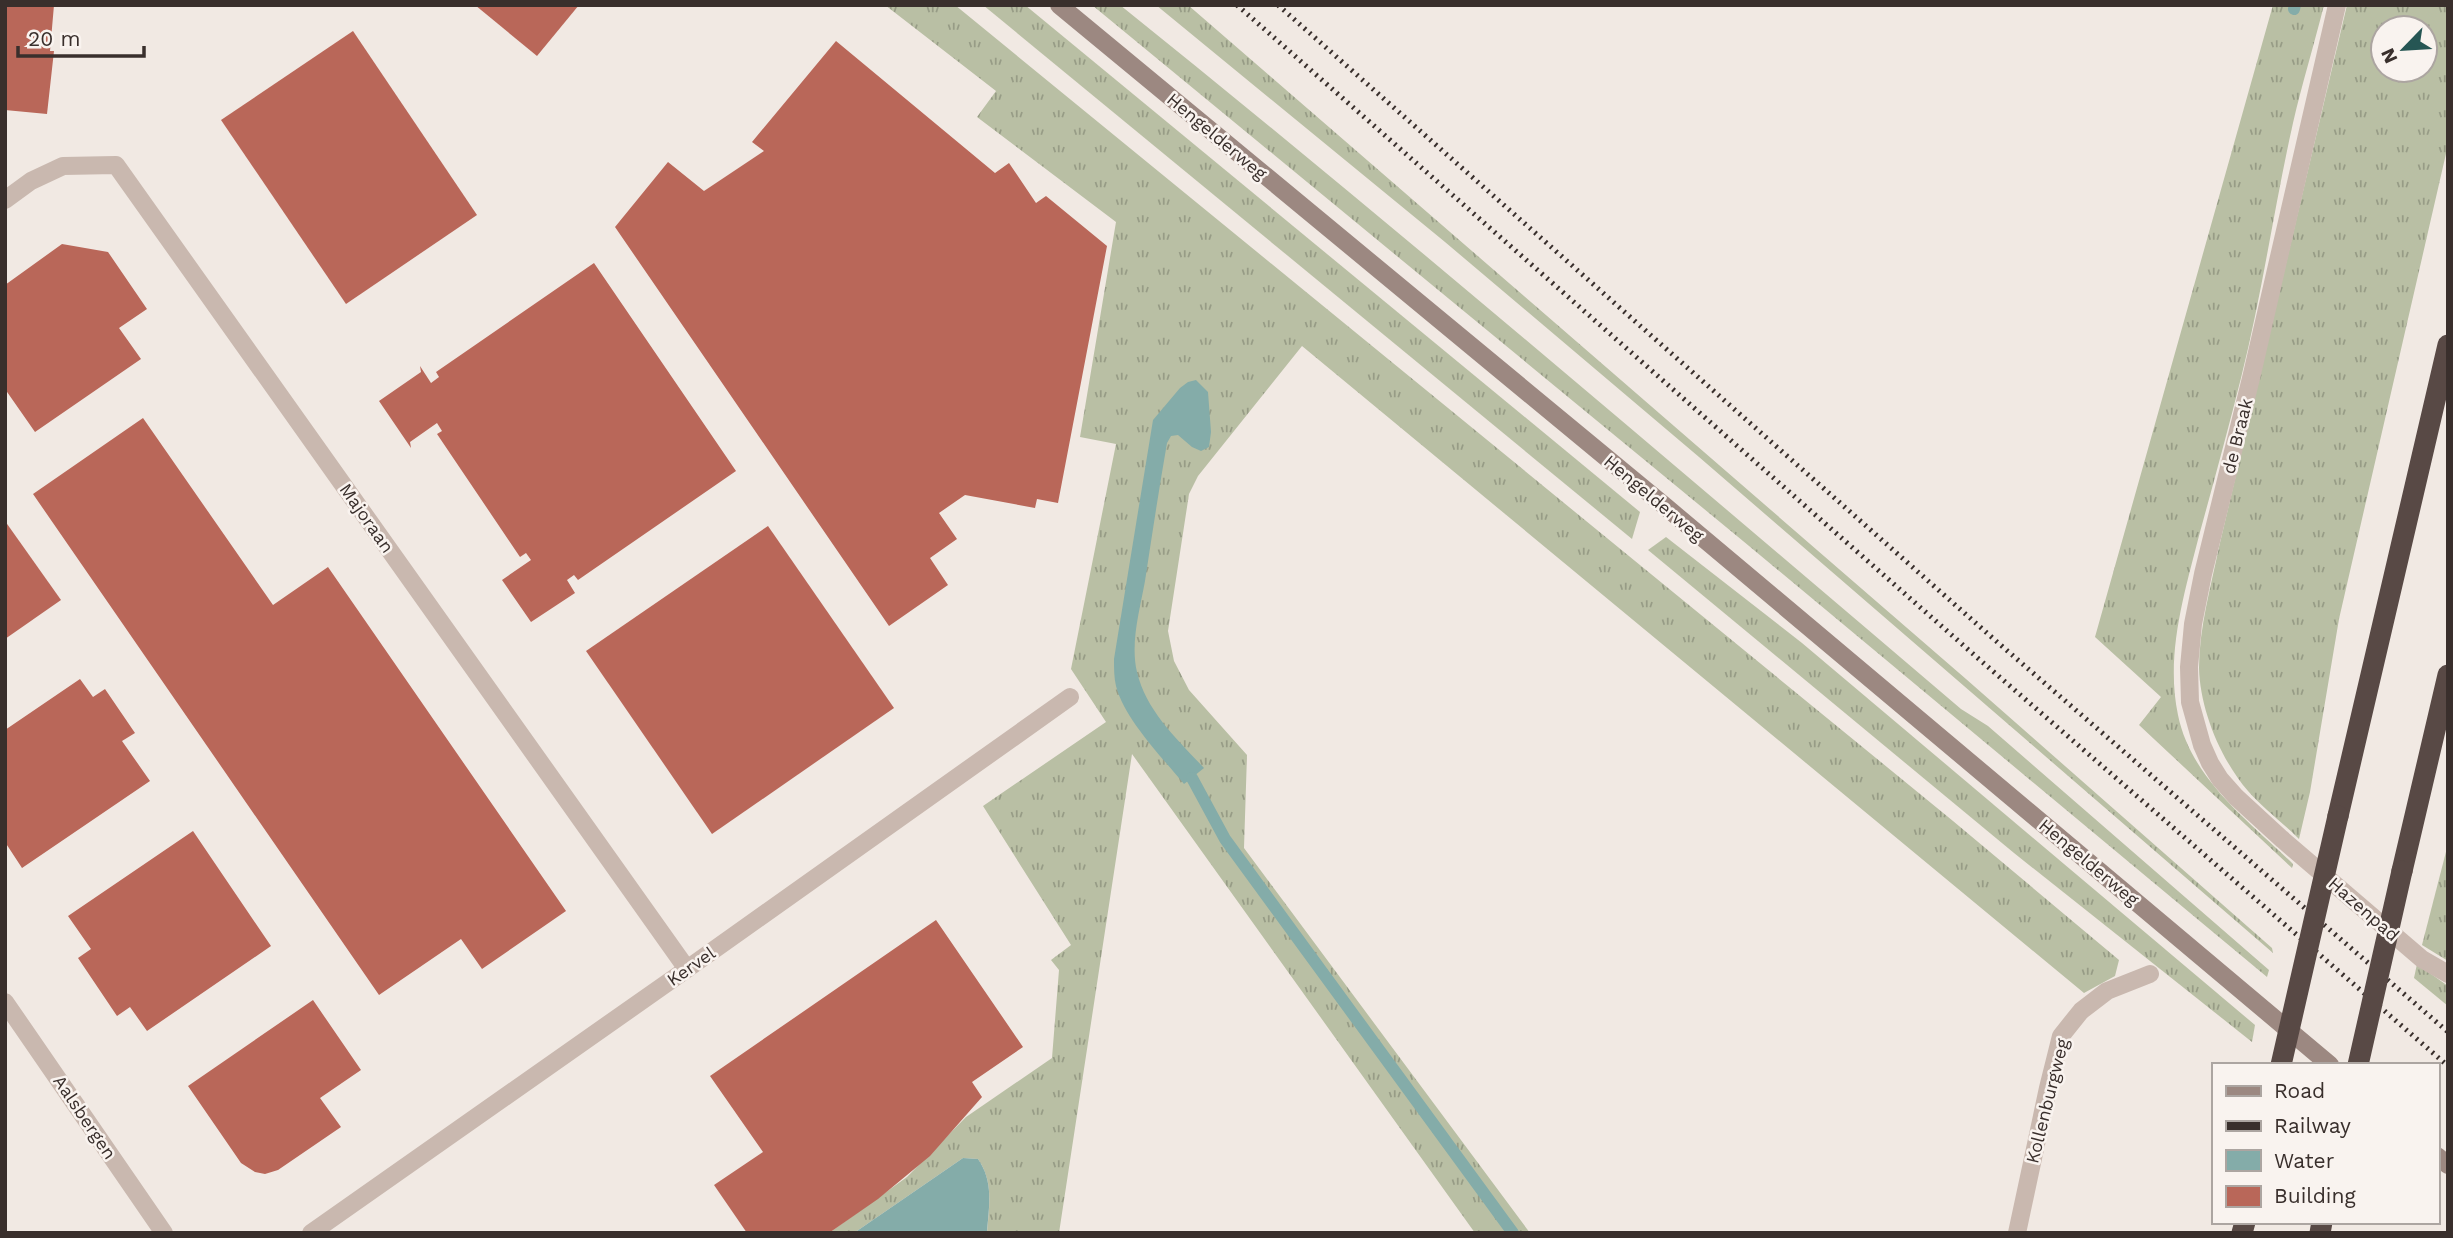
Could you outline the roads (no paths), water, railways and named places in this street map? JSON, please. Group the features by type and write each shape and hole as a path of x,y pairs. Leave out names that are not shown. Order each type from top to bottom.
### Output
{"highway":[{"path":"2281,1063 2448,345"},
{"path":"2358,1063 2448,675"}],"main road":[{"name":"Hengelderweg","path":"1059,5 1666,507 2328,1063"}],"street":[{"name":"de Braak","path":"2283,841 2236,797 2210,763 2202,746 2190,702 2189,667 2193,625 2203,574 2337,5"},
{"name":"Majoraan","path":"5,200 31,181 63,166 116,165 687,970"},
{"name":"Kervel","path":"311,1233 1070,697"},
{"name":"Hazenpad","path":"2283,841 2422,959 2448,974"},
{"name":"Kollenburgweg","path":"2017,1233 2062,1036 2081,1011 2107,991 2150,974"},
{"name":"Aalsbergen","path":"5,1002 164,1233"}],"water":[{"path":"1196,380 1208,392 1211,432 1209,447 1201,451 1178,435 1171,436 1167,443 1136,626 1135,649 1137,672 1148,700 1164,724 1204,768 1184,784 1127,712 1116,686 1114,659 1153,420 1180,388"},
{"path":"963,1158 978,1159 986,1176 989,1194 987,1233 854,1233"}],"waterway":[{"path":"2294,9 2295,5"},
{"path":"1192,778 1225,839 1513,1233"}],"railway":[{"path":"1237,5 1980,660 2448,1066"},
{"path":"1278,5 1996,641 2448,1032"}]}
